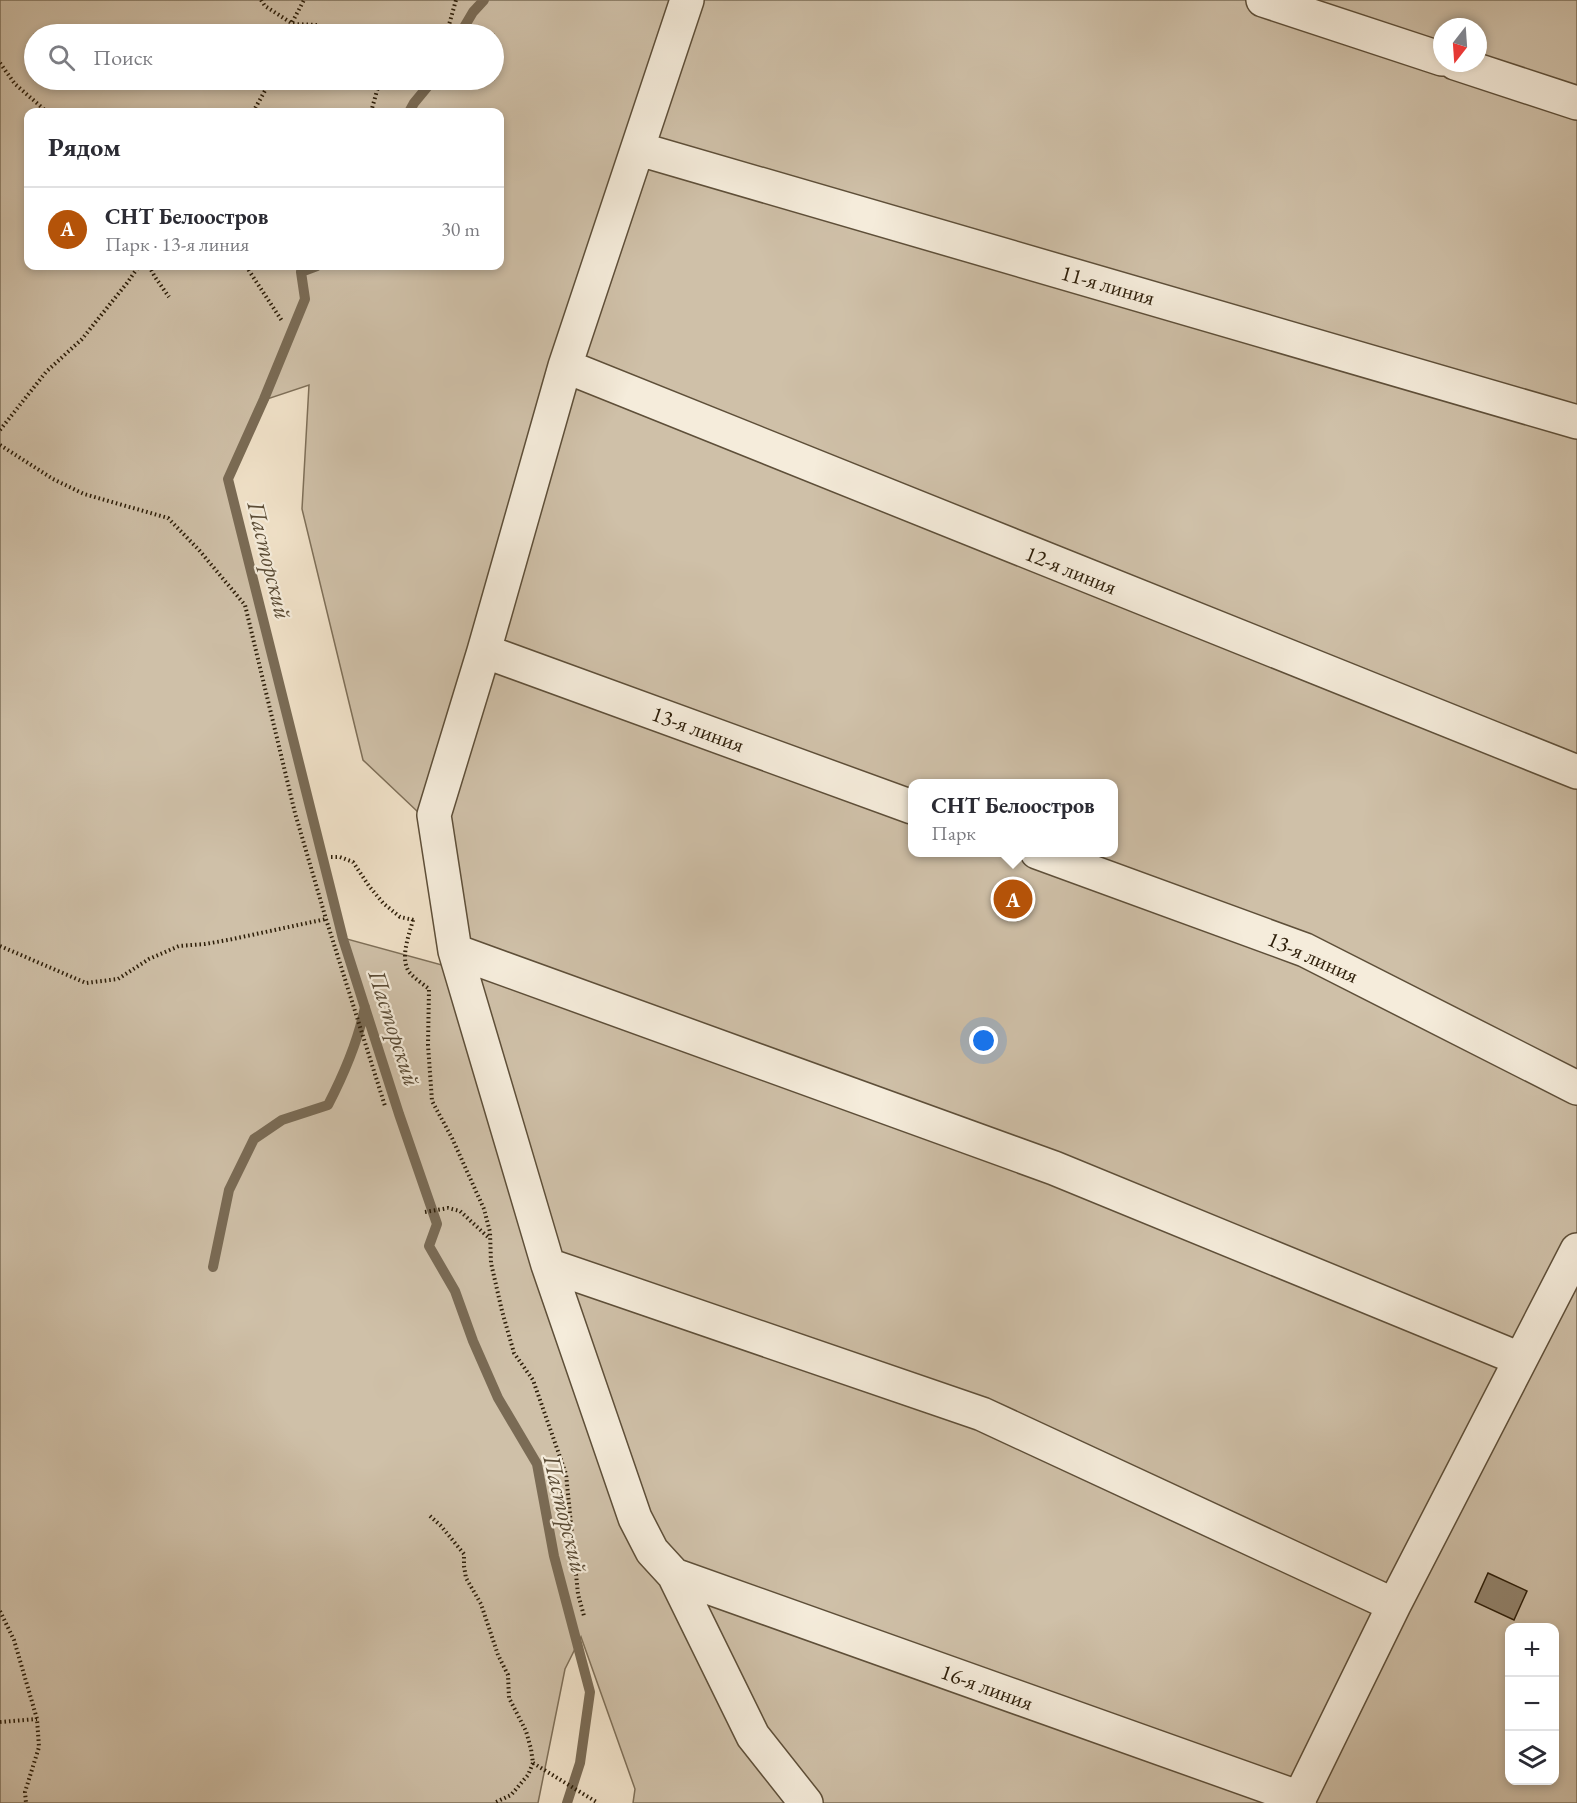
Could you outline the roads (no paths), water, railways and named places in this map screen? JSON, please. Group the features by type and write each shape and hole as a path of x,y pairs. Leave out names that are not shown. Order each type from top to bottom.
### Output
{"street":[{"path":"687,0 565,366 484,651 434,815 455,951 548,1265 635,1518 652,1551 674,1575 753,1736 806,1803"},
{"path":"1263,0 1433,56"},
{"path":"1482,72 1577,103"},
{"name":"11-я линия","path":"639,148 1577,422"},
{"name":"12-я линия","path":"565,366 1577,772"},
{"name":"13-я линия","path":"484,651 908,806"},
{"name":"13-я линия","path":"1051,857 1305,950 1577,1088"},
{"path":"455,951 1054,1168 1520,1359"},
{"path":"1298,1801 1394,1605 1577,1250"},
{"path":"548,1265 982,1414 1394,1605"},
{"name":"16-я линия","path":"674,1575 1298,1801"}],"waterway":[{"name":"Пасторский","path":"466,24 484,0"},
{"name":"Пасторский","path":"411,108 425,90"},
{"name":"Пасторский","path":"306,270 301,272 305,299 228,479 343,939 437,1224 429,1246 455,1291 473,1341 498,1398 537,1464 554,1556 590,1692 580,1763 567,1803"},
{"path":"213,1267 229,1190 254,1139 282,1120 328,1105 350,1057 365,1007"}],"place":[{"name":"СНТ Белоостров","path":"1013,899"}]}
